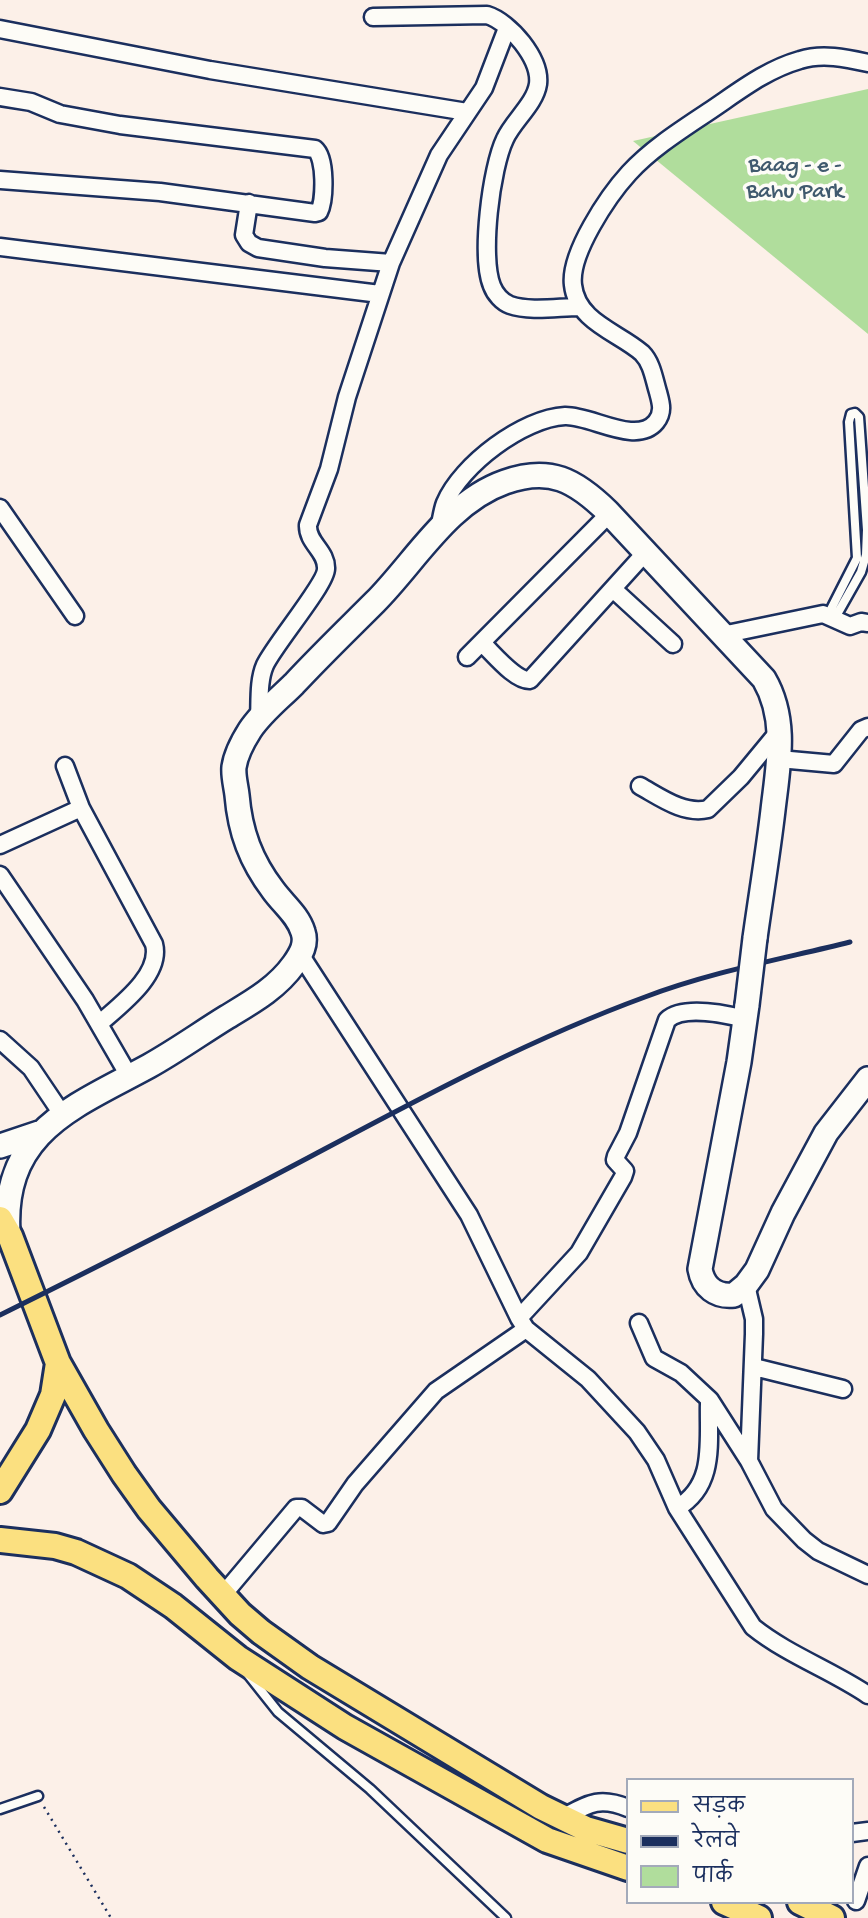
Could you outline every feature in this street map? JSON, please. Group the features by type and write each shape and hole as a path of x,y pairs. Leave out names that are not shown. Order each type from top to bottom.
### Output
{"main road":[{"path":"0,1146 38,1133 62,1114 256,1000 275,986 300,954 305,943 304,934 293,913 265,880 244,842 234,769 237,752 259,719 340,634 374,603 439,529 483,493 505,482 532,476 552,476 568,481 587,493 610,514 770,688 779,731 779,759 746,1012 700,1269 702,1278 719,1295 734,1295 757,1270 811,1158 826,1133 868,1079"},
{"path":"38,1133 16,1173 4,1226 58,1363 124,1474 149,1509 222,1596 261,1632 310,1667 562,1818 586,1829 626,1839"},
{"path":"0,1491 38,1430 53,1395 58,1363"},
{"path":"0,1540 55,1546 128,1576 173,1606 238,1658 345,1727 523,1829 568,1849 626,1867"},
{"path":"728,1904 759,1918"},
{"path":"804,1904 832,1918"}],"street":[{"path":"373,17 487,15 507,28 536,65 538,86 506,136 495,169 487,247 489,280 493,290 511,305 579,307"},
{"path":"259,719 264,668 273,650 324,576 326,569 307,534 307,525 329,469 347,397 391,263 439,155 484,88 507,28"},
{"path":"0,29 210,70 467,112"},
{"path":"439,529 445,503 471,466 506,437 565,416 584,418 632,431 653,426 659,418 662,407 650,365 643,354 594,321 579,307 573,286 574,268 589,232 628,174 667,140 767,72 803,59 841,56 868,63"},
{"path":"0,97 36,103 60,114 120,125 315,149 323,160 322,205 319,212 160,192 0,180"},
{"path":"249,203 244,235 249,243 258,248 326,258 391,263"},
{"path":"0,247 380,294"},
{"path":"0,508 75,616"},
{"path":"467,657 610,514"},
{"path":"482,643 515,675 522,680 530,680 645,553"},
{"path":"613,589 674,644"},
{"path":"722,635 818,615 832,616 850,626 868,623"},
{"path":"779,759 834,764 861,730 868,727"},
{"path":"640,786 689,809 708,809 741,777 779,731"},
{"path":"65,766 81,808 157,954 155,963 126,1001 99,1024"},
{"path":"0,845 81,808"},
{"path":"0,875 85,1000 129,1076"},
{"path":"300,954 469,1215 522,1324 588,1379 629,1423 656,1460 677,1508 754,1627 767,1638 846,1680 868,1695"},
{"path":"222,1596 296,1508 302,1508 323,1524 328,1523 355,1484 436,1391 522,1324 579,1253 623,1177 625,1171 615,1160 616,1156 628,1133 667,1020 679,1013 746,1012"},
{"path":"0,1040 31,1068 62,1114"},
{"path":"746,1285 754,1318 749,1461"},
{"path":"639,1323 654,1358 681,1373 709,1400 749,1461 775,1509 818,1551 868,1575"},
{"path":"754,1367 843,1390"},
{"path":"677,1508 694,1496 708,1465 709,1400"},
{"path":"562,1818 590,1803 605,1801 626,1807"},
{"path":"859,1903 868,1866"}],"lane":[{"path":"855,413 859,417 867,530 866,555 861,572 832,616 857,558 849,422 851,414 855,413"},
{"path":"238,1658 255,1686 278,1713 370,1789 506,1918"},
{"path":"0,1809 38,1796"}],"path":[{"path":"38,1796 111,1918"}],"green space":[{"name":"Baag - e - Bahu Park","path":"868,89 868,334 633,141"}],"railway":[{"path":"0,1315 189,1220 429,1094 600,1014 695,980 850,942"}]}
